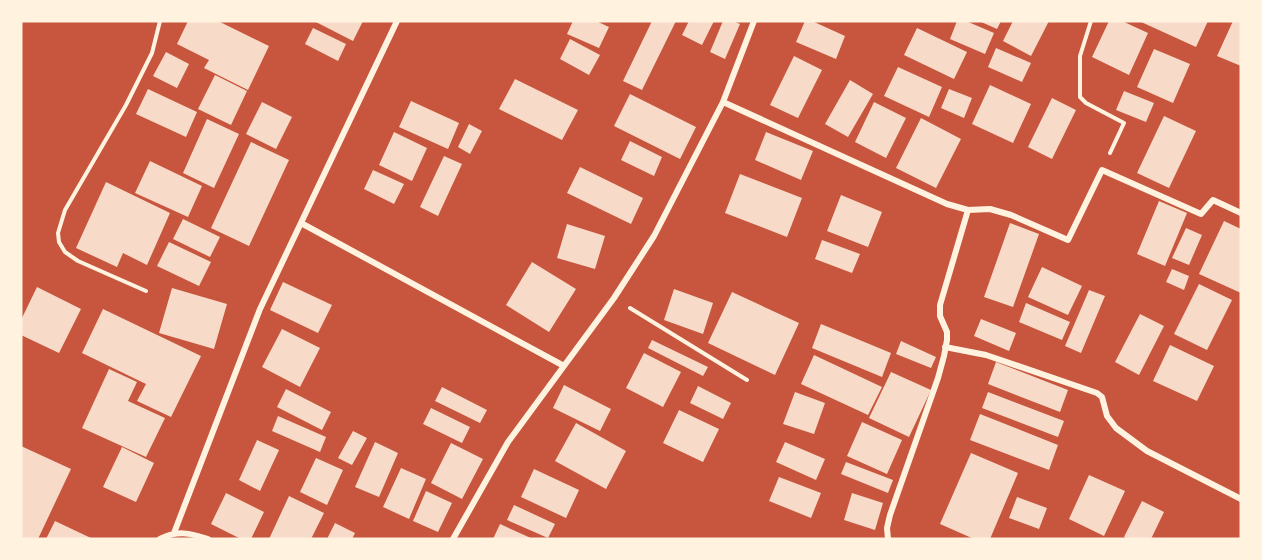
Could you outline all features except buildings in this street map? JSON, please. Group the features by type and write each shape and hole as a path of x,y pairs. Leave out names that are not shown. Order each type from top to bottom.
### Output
{"street":[{"path":"174,533 260,309 397,21"},
{"path":"453,539 508,442 614,298 654,236 723,102 754,21"},
{"path":"723,102 947,204 968,210 990,209 1011,215 1068,240 1102,170 1200,214 1213,200 1241,213"},
{"path":"888,539 887,528 890,514 945,356 947,332 940,316 939,305 968,210"},
{"path":"301,223 564,366"},
{"path":"945,347 986,355 1097,393 1102,397 1108,420 1147,451 1241,499"},
{"path":"160,539 174,533 208,539"}],"path":[{"path":"146,291 78,261 65,252 59,242 58,233 65,210 126,105 152,53 160,21"},
{"path":"1091,21 1080,56 1080,97 1086,103 1124,123 1102,170"},
{"path":"614,298 747,380"}]}
